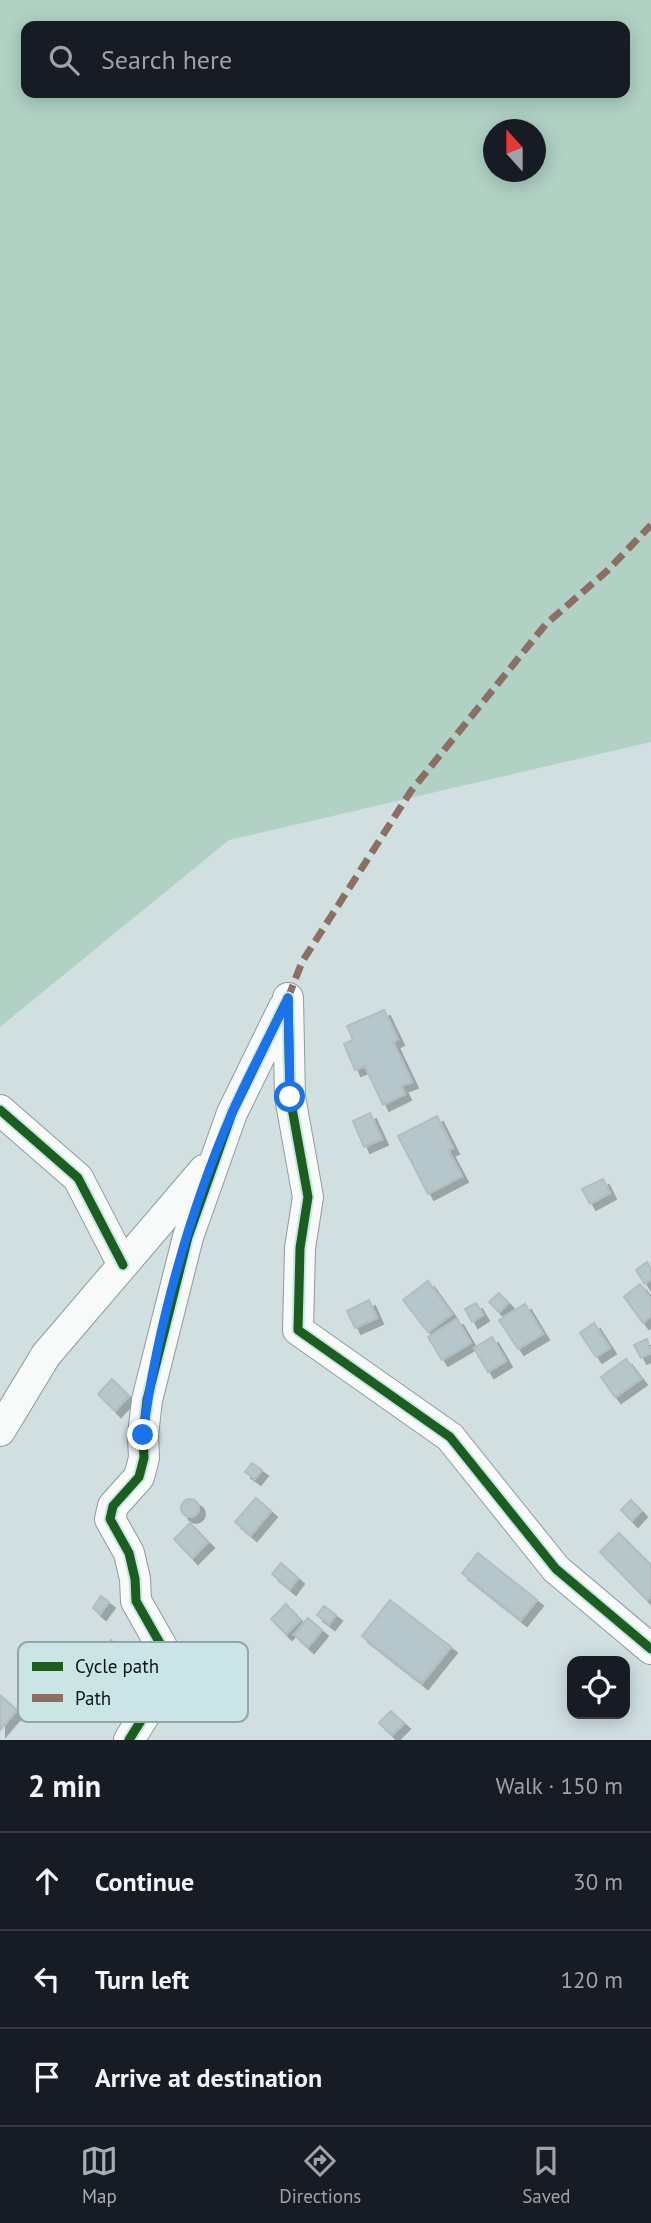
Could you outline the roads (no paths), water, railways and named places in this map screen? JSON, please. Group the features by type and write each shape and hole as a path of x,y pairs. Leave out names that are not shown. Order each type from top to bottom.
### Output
{"street":[{"path":"159,1642 136,1601 135,1579 129,1553 110,1519 113,1506 139,1477 144,1458 143,1435 153,1367 188,1237 232,1113 288,998 290,1097 308,1197 300,1248 298,1330 450,1437 556,1569 651,1649"},
{"path":"0,1110 78,1178 123,1265"},
{"path":"0,1431 46,1355 216,1156"},
{"path":"129,1740 140,1722"}]}
